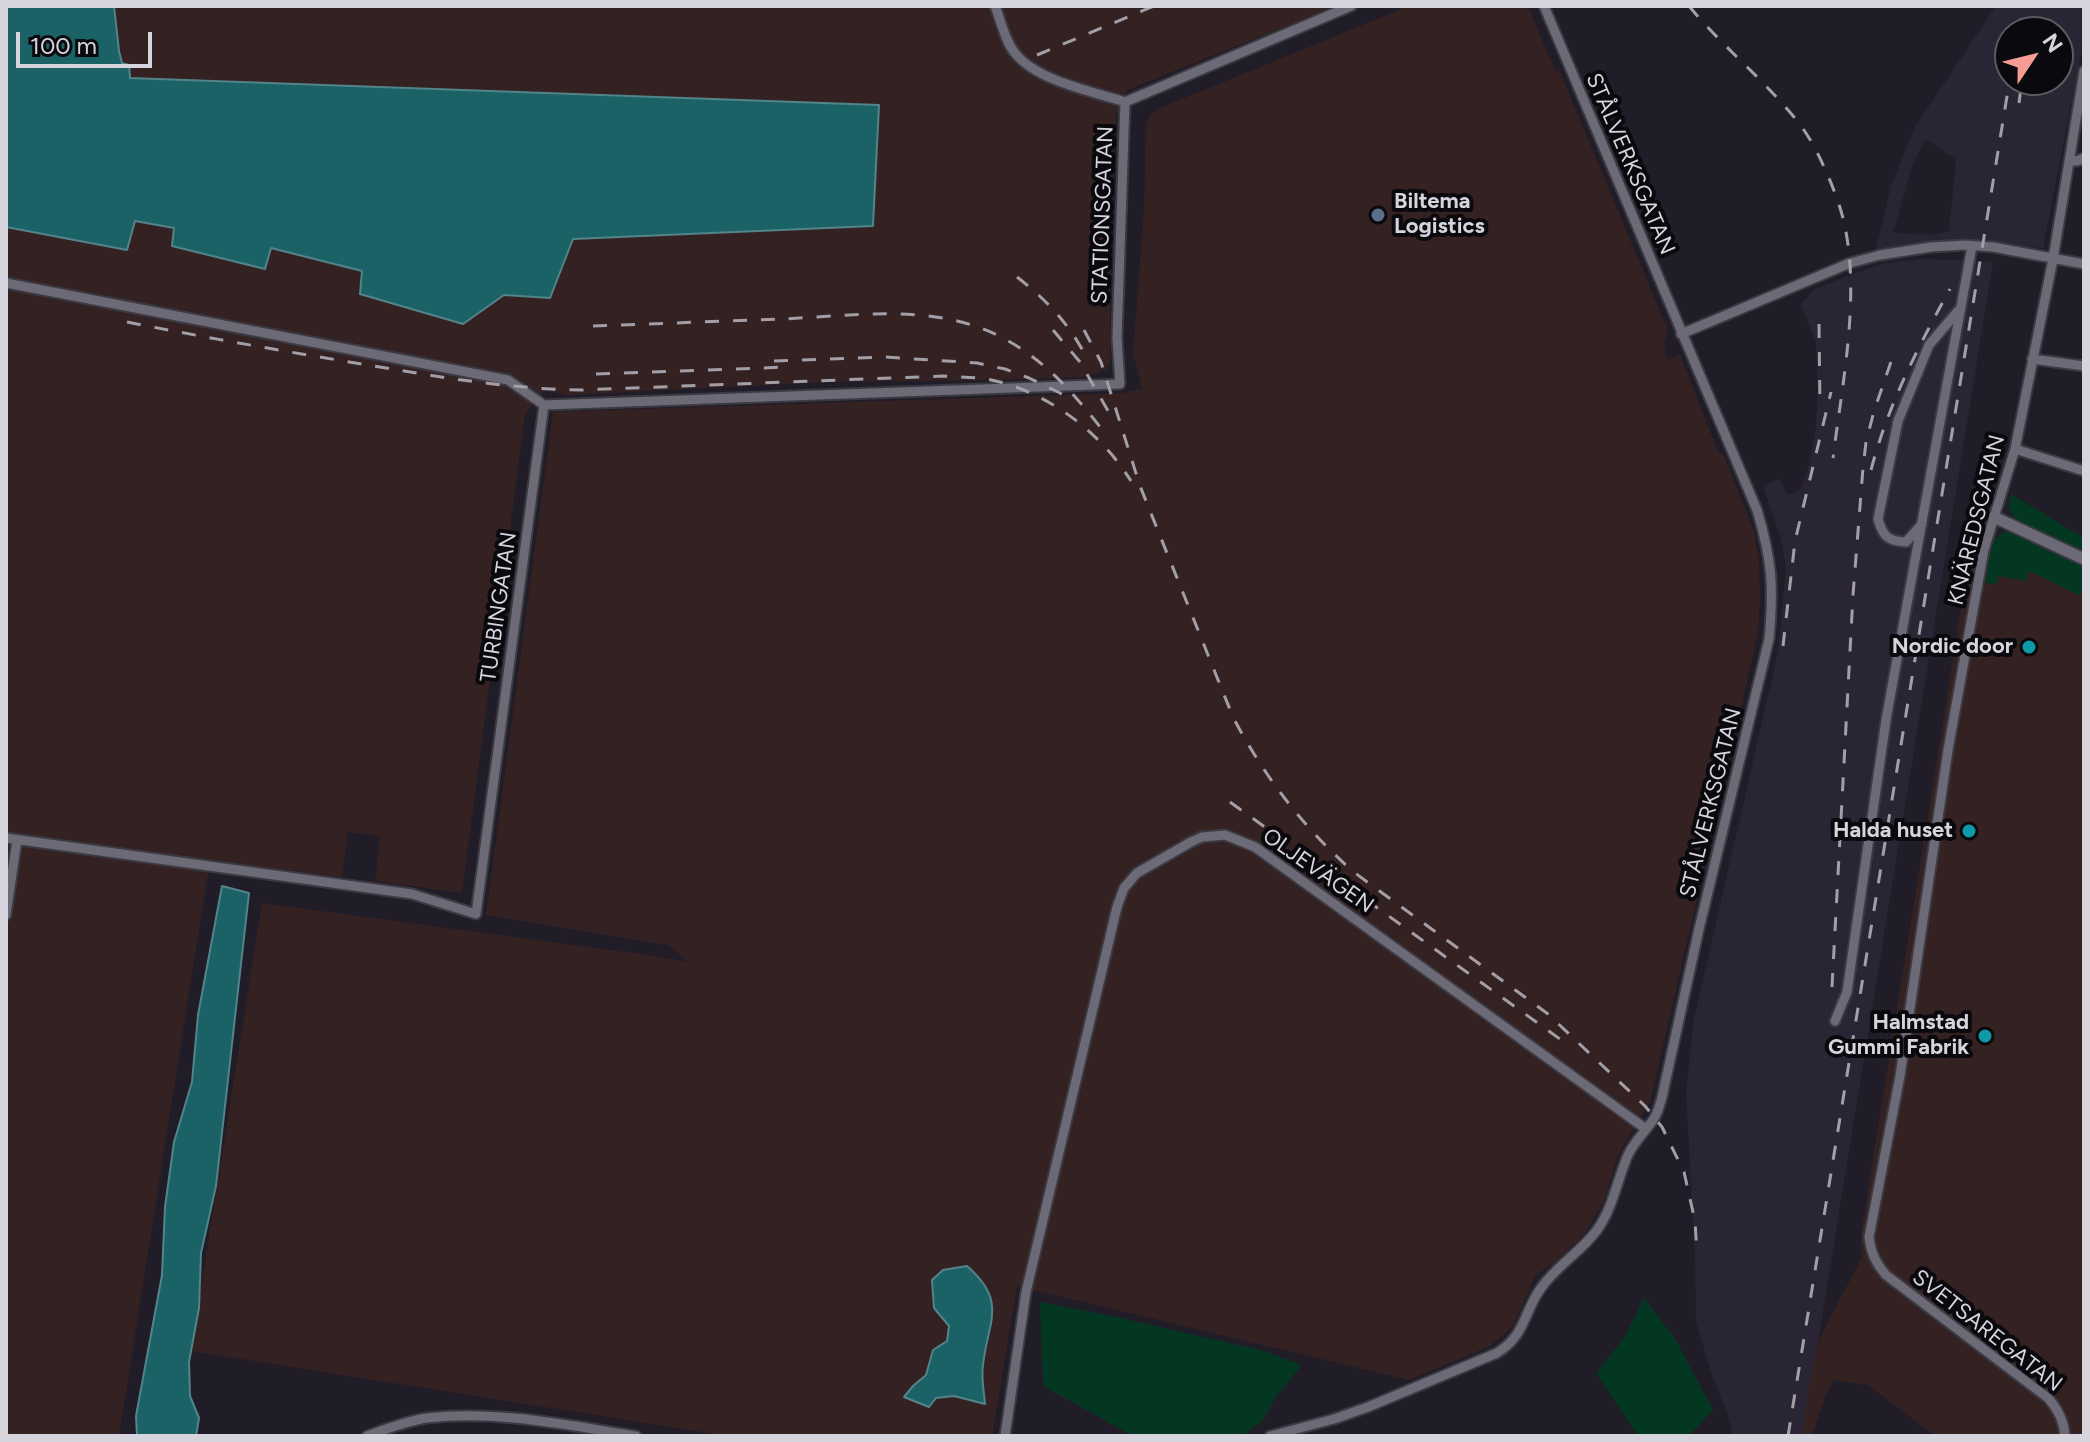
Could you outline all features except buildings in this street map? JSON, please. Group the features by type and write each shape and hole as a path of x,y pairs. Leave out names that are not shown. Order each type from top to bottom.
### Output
{"street":[{"path":"995,6 1011,47 1032,69 1125,102"},
{"name":"STATIONSGATAN","path":"544,405 1120,384 1117,338 1125,102 1351,6"},
{"name":"STÅLVERKSGATAN","path":"1270,1436 1368,1407 1510,1345 1522,1328 1539,1290 1600,1227 1629,1152 1655,1117 1662,1097 1769,639 1773,605 1772,575 1757,510 1544,6"},
{"name":"KNÄREDSGATAN","path":"1875,1262 1869,1237 1900,1076 1948,750 1984,550 2015,449 2053,259 2084,71"},
{"path":"2070,160 2084,158"},
{"path":"1681,334 1850,263 1880,255 1931,247 1972,246 2084,264"},
{"path":"1835,1021 1847,992 1886,720 1972,246"},
{"path":"6,283 508,380 544,405"},
{"path":"1922,524 1906,542 1893,541 1881,532 1878,519 1898,421 1929,345 1961,308"},
{"path":"2032,359 2084,366"},
{"name":"TURBINGATAN","path":"6,838 412,894 476,914 544,405"},
{"path":"2015,449 2084,471"},
{"path":"1994,517 2084,559"},
{"name":"OLJEVÄGEN","path":"1005,1436 1026,1292 1110,935 1124,888 1137,873 1202,837 1232,836 1267,854 1646,1129"},
{"path":"6,915 17,840"},
{"name":"SVETSAREGATAN","path":"1875,1262 1886,1275 2048,1398 2060,1415 2065,1436"},
{"path":"367,1436 424,1418 486,1415 636,1436"}],"shaded area":[{"path":"6,6 114,6 119,51 122,63 129,65 130,78 879,105 873,226 573,239 550,298 504,295 463,324 360,294 362,271 271,248 265,269 172,246 174,228 135,221 127,250 6,227"},
{"path":"114,6 1336,6 1127,90 1118,109 1114,132 1110,363 1106,370 1083,377 829,382 567,395 544,391 525,414 462,893 375,881 380,836 348,832 342,877 210,860 119,1436 6,1436 6,227 126,250 134,221 175,229 172,247 266,269 270,248 363,272 463,324 504,295 550,298 573,239 873,225 878,105 130,78 119,51"},
{"path":"1409,6 1528,6 1555,71 1559,70 1668,330 1664,345 1667,360 1680,355 1719,454 1723,453 1754,531 1759,559 1758,633 1650,1102 1619,1153 1603,1203 1585,1233 1555,1262 1535,1276 1514,1325 1490,1346 1409,1380 1017,1286 992,1436 728,1436 191,1351 262,903 688,962 668,945 486,915 553,412 1123,393 1142,388 1133,354 1144,208 1146,123 1151,114"},
{"path":"1996,6 2084,6 2084,38 2074,89 2074,16 1994,16 1994,96 2073,96 2043,248 1963,240 1876,249 1891,186 1915,127","holes":["1925,139 1956,159 1949,231 1933,235 1893,233 1912,167"]},
{"path":"1926,259 1993,262 1814,1367 1801,1436 1733,1436 1696,1321 1686,1091 1694,1019 1778,652 1786,567 1781,539 1763,486 1780,479 1787,495 1801,489 1809,465 1818,393 1816,344 1801,304 1815,289 1855,273 1886,263"},
{"path":"2011,494 2084,538 2084,552 2014,518 2008,507"},
{"path":"1974,527 2084,577 2084,1436 1935,1436 1868,1385 1834,1380 1812,1436 1801,1436 1817,1343 1861,1259 1861,1234"},
{"path":"2010,531 2084,567 2084,587 2079,595 2029,571 2026,581 1999,576 1997,584 1985,583 1993,543 2002,533"},
{"path":"222,886 249,893 216,1186 201,1253 199,1308 189,1362 190,1396 199,1418 196,1436 137,1436 136,1416 162,1275 165,1207 174,1142 192,1082 198,1015"},
{"path":"967,1266 988,1290 991,1301 991,1323 982,1370 985,1404 954,1396 936,1398 929,1407 904,1397 926,1375 933,1350 947,1341 949,1326 934,1308 932,1280 943,1270"},
{"path":"1644,1298 1676,1340 1713,1410 1689,1436 1638,1436 1596,1373 1624,1338"},
{"path":"1040,1302 1264,1351 1302,1365 1278,1394 1261,1422 1242,1436 1133,1436 1043,1386"}],"railway":[{"path":"1037,55 1154,6"},
{"path":"1689,6 1799,123 1819,155 1839,205 1845,227 1851,283 1845,372 1833,458"},
{"path":"2022,16 2025,6"},
{"path":"1788,1436 2007,96"},
{"path":"2019,103 2020,96"},
{"path":"1017,277 1054,310 1083,351"},
{"path":"1871,470 1905,377 1950,289"},
{"path":"593,326 863,314 946,319 997,335 1031,355 1072,393 1108,437"},
{"path":"127,322 410,372 532,388 581,390 943,376 987,379 1030,393 1069,415 1104,446 1131,481"},
{"path":"1819,324 1820,408"},
{"path":"1053,330 1080,362 1111,416"},
{"path":"1084,330 1101,362 1140,486 1233,717 1258,760 1302,820 1355,873 1548,1014 1645,1106 1662,1127 1684,1172 1695,1221 1697,1254"},
{"path":"1832,987 1853,595 1863,468 1874,411 1893,356"},
{"path":"774,361 885,357 977,363 1029,378 1072,402"},
{"path":"596,374 788,367"},
{"path":"1783,646 1795,541 1831,392"},
{"path":"1230,802 1571,1047"}],"place":[{"name":"Biltema Logistics","path":"1378,215"},
{"name":"Nordic door","path":"2029,647"},
{"name":"Halda huset","path":"1969,831"},
{"name":"Halmstad Gummi Fabrik","path":"1985,1036"}]}
